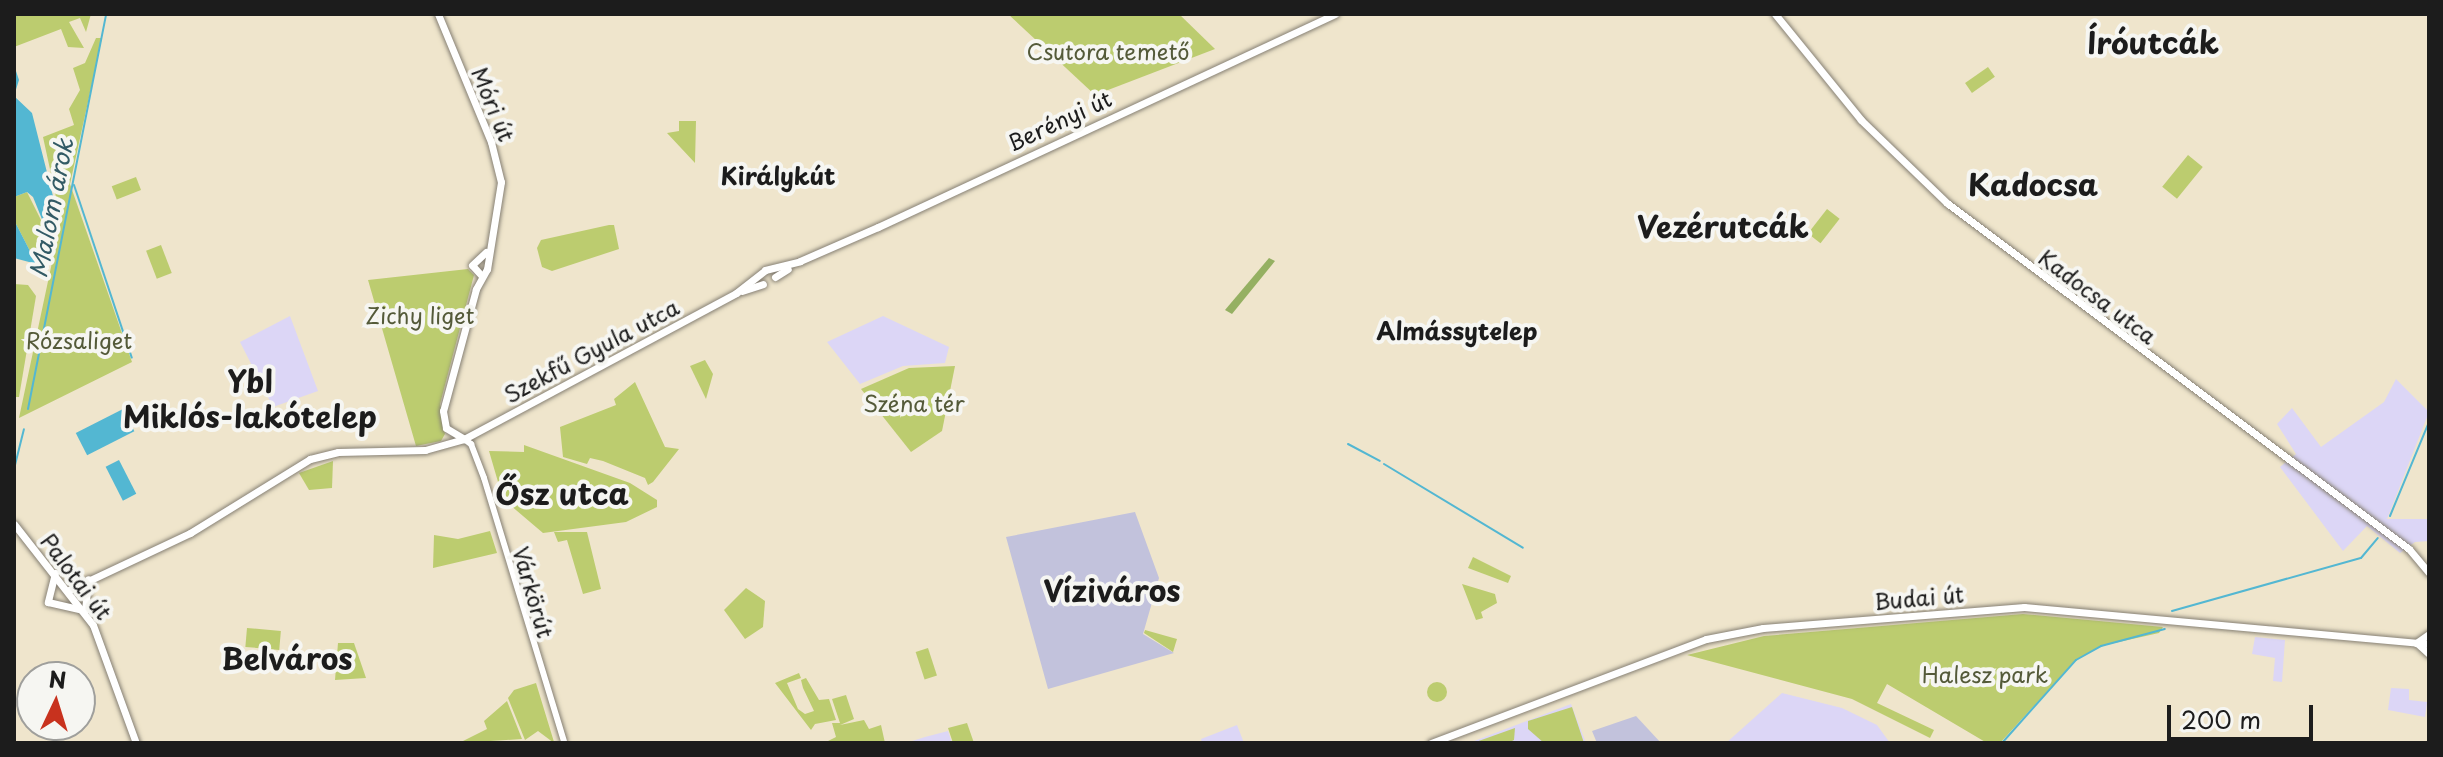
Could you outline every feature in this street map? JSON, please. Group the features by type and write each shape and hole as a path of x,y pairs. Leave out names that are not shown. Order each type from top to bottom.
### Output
{"main road":[{"name":"Móri út","path":"438,14 495,154 501,182 497,211 483,262"},
{"name":"Berényi út","path":"759,276 774,274 1335,14"},
{"name":"Kadocsa utca","path":"1775,14 1861,120 1947,203 2409,549 2429,573"},
{"path":"478,274 472,265 483,262"},
{"path":"464,439 446,428 443,411 483,262"},
{"name":"Berényi út","path":"763,284 771,284 774,274"},
{"path":"759,276 763,284"},
{"name":"Szekfű Gyula utca","path":"69,590 200,525 271,479 317,456 417,451 464,439 736,293 759,276"},
{"name":"Szekfű Gyula utca","path":"736,293 763,284"},
{"name":"Palotai út","path":"14,524 85,612 112,666 136,743"},
{"path":"55,573 88,579 85,612 48,602 55,573"},
{"name":"Budai út","path":"1431,743 1699,642 1763,628 2024,607 2429,644"},
{"path":"2429,634 2416,643 2429,654"}],"street":[{"name":"Várkörút","path":"464,439 485,490 564,742"}],"shaded area":[{"path":"290,316 318,391 273,407 240,342"},
{"path":"883,316 949,347 945,363 903,366 860,384 827,342"},
{"path":"2396,379 2429,412 2387,519 2429,519 2429,541 2415,542 2400,553 2367,526 2343,551 2280,467 2296,454 2277,424 2292,408 2321,447 2384,402"},
{"path":"1135,512 1159,578 1143,634 1174,653 1048,689 1006,537"},
{"path":"2255,637 2285,640 2282,682 2273,681 2275,658 2252,654"},
{"path":"2391,688 2409,689 2409,700 2427,702 2425,717 2388,710"},
{"path":"1782,693 1842,708 1877,725 1890,743 1726,743"},
{"path":"1571,704 1586,743 1469,743"},
{"path":"1636,716 1661,743 1597,743 1592,731"},
{"path":"1237,725 1244,743 1202,743 1201,739"},
{"path":"948,731 952,743 909,742 925,737"}],"green space":[{"path":"14,14 91,14 86,32 80,18 69,22 84,48 68,47 61,29 14,47"},
{"name":"Csutora temető","path":"1008,14 1179,14 1215,49 1095,95"},
{"name":"Rózsaliget","path":"96,38 102,38 70,184 132,362 19,418 61,220 43,137 74,125 69,109 80,90 73,68 85,63"},
{"path":"1988,67 1995,77 1972,93 1965,83"},
{"path":"679,121 696,121 695,163 667,133 679,131"},
{"path":"2188,155 2203,167 2177,199 2162,187"},
{"path":"136,177 141,190 117,199 112,186"},
{"path":"27,192 50,238 46,259 31,253 14,220 14,197"},
{"path":"1827,209 1840,219 1821,243 1808,233"},
{"path":"614,225 619,249 552,271 542,267 537,248 541,240"},
{"path":"161,245 172,273 157,279 146,251"},
{"path":"1269,258 1275,261 1232,314 1225,310"},
{"name":"Zichy liget","path":"468,269 474,275 440,404 445,434 441,441 416,446 368,280"},
{"path":"14,284 28,285 36,296 19,397 14,397"},
{"path":"705,360 713,374 706,399 690,366"},
{"name":"Széna tér","path":"955,366 942,431 911,452 861,389 909,368"},
{"path":"635,382 665,447 679,449 653,482 648,485 645,478 603,461 590,458 587,464 563,457 560,427 616,405 614,399"},
{"path":"524,445 630,483 657,500 657,507 626,522 543,533 503,499 489,451 524,452"},
{"path":"333,461 332,488 309,490 299,473"},
{"path":"490,531 497,553 433,568 434,535 458,539"},
{"path":"554,532 587,532 601,589 583,594 567,540 558,542"},
{"path":"1473,557 1511,576 1508,583 1468,568"},
{"path":"1462,584 1495,594 1497,603 1481,612 1483,618 1476,620"},
{"path":"746,588 765,601 763,627 745,639 724,610"},
{"name":"Halesz park","path":"2023,614 2163,627 2159,633 2101,646 2076,660 2000,743 1987,743 1887,684 1877,703 1934,730 1930,738 1852,699 1687,655 1764,636"},
{"path":"247,628 281,631 279,650 245,647"},
{"path":"1145,630 1177,639 1173,652 1144,633"},
{"path":"338,643 354,643 366,678 335,680"},
{"path":"928,648 937,676 925,680 916,652"},
{"path":"799,673 801,678 787,683 798,709 805,714 814,711 801,680 806,678 819,700 829,699 836,720 815,724 811,730 775,683"},
{"path":"1437,682 1444,685 1447,692 1444,699 1437,702 1430,699 1427,692 1430,685"},
{"path":"536,683 554,743 538,731 525,740 508,698 514,690"},
{"path":"846,695 854,719 840,725 864,720 869,729 881,725 885,743 824,743 836,737 832,723 840,723 832,699"},
{"path":"507,701 522,739 459,743 487,729 484,721"},
{"path":"1572,707 1584,743 1544,743 1528,729 1528,721"},
{"path":"967,723 974,743 953,743 948,728"},
{"path":"1515,728 1514,740 1508,743 1473,743"}],"water":[{"path":"14,65 19,80 14,96"},
{"path":"14,96 32,113 56,208 55,236 44,266 14,258 14,220 31,253 46,259 50,239 33,197 27,192 14,197"},
{"path":"123,409 134,431 87,455 76,433"},
{"path":"119,460 136,494 123,501 106,467"}],"waterway":[{"name":"Malom árok","path":"28,409 106,14"},
{"path":"74,185 132,358"},
{"path":"2390,516 2429,422"},
{"name":"Malom árok","path":"14,469 24,429"},
{"path":"1348,444 1380,461"},
{"path":"1384,464 1523,548"},
{"path":"2172,611 2361,558 2378,538"},
{"path":"2002,743 2076,660 2101,646 2165,629"}],"district":[{"name":"Íróutcák","path":"2153,42"},
{"name":"Királykút","path":"778,176"},
{"name":"Kadocsa","path":"2033,184"},
{"name":"Vezérutcák","path":"1723,226"},
{"name":"Almássytelep","path":"1457,331"},
{"name":"Ybl Miklós-lakótelep","path":"250,398"},
{"name":"Ősz utca","path":"562,493"},
{"name":"Víziváros","path":"1112,590"},
{"name":"Belváros","path":"287,658"}]}
